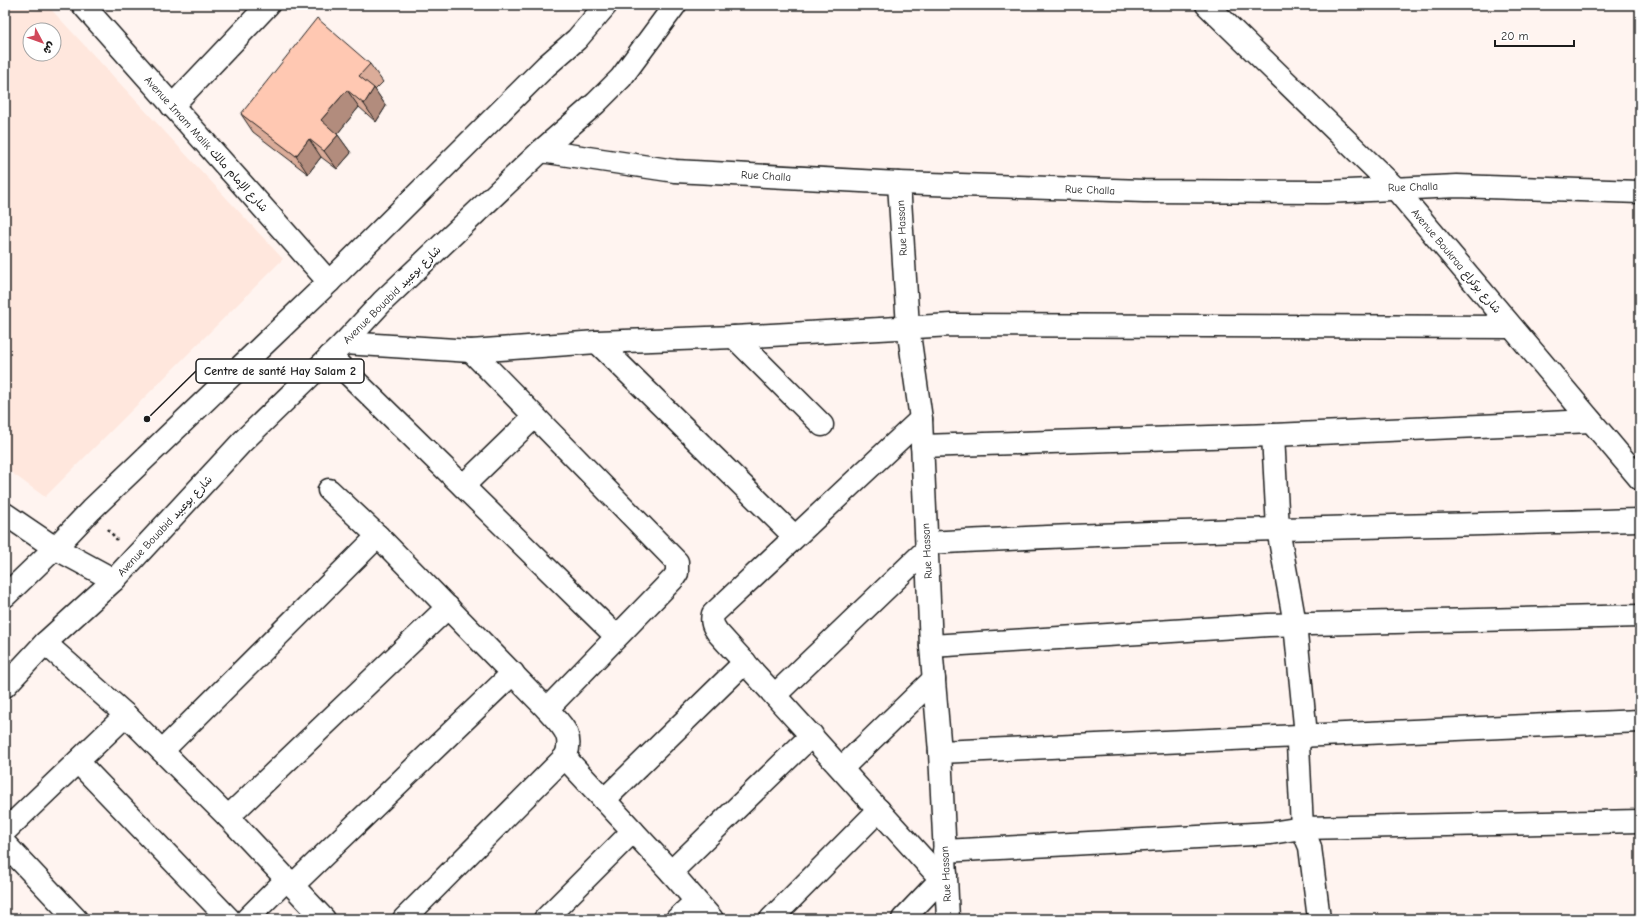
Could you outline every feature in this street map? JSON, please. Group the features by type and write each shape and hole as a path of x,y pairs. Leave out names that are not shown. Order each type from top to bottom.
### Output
{"street":[{"name":"Avenue Imam Malik شارع الإمام مالك","path":"83,5 329,282"},
{"path":"172,106 268,5"},
{"path":"5,596 55,548 91,510 329,282 546,66 577,39 606,5"},
{"name":"Avenue Bouabid شارع بوعبيد","path":"5,686 45,644 114,580 182,509 242,442 337,350 383,301 541,151 596,103 620,78 675,5"},
{"name":"Avenue Boukraa شارع بوكراع","path":"1207,5 1394,187 1640,479"},
{"name":"Rue Challa","path":"541,151 675,171 899,183 1144,191 1326,192 1394,187 1457,186 1640,192"},
{"name":"Rue Hassan","path":"899,183 908,327 921,419 931,646 940,752 944,877 948,919"},
{"path":"337,350 471,351 597,342 734,337 960,325 1511,327"},
{"path":"734,337 822,425"},
{"path":"597,342 794,536"},
{"path":"337,350 463,486 616,636"},
{"path":"471,351 677,562 677,573 673,579 616,636 547,709"},
{"path":"463,486 534,416"},
{"path":"903,919 944,877 879,810 715,629 712,619 713,614 794,536 921,419"},
{"path":"922,446 1273,435 1591,421"},
{"path":"1273,435 1278,529 1295,624 1306,735 1298,744 1302,828 1310,847 1319,919"},
{"path":"329,490 378,536 448,607 547,709 568,734 570,747 566,756 404,919"},
{"path":"5,514 55,548 114,580"},
{"path":"775,694 927,546 1017,538 1278,529 1640,520"},
{"path":"162,750 378,536"},
{"path":"228,817 448,607"},
{"path":"931,646 1295,624 1640,616"},
{"path":"45,644 126,715 162,750 228,817 324,919"},
{"path":"604,800 745,662"},
{"path":"246,919 290,882 513,674"},
{"path":"842,768 934,679"},
{"path":"5,831 126,715"},
{"path":"940,752 1640,721"},
{"path":"671,872 812,735"},
{"path":"566,756 578,773 671,872 695,902 712,919"},
{"path":"78,762 229,919"},
{"path":"771,919 879,810"},
{"path":"944,851 1271,833 1302,828 1640,822"},
{"path":"546,919 633,831"},
{"path":"5,844 76,919"},
{"path":"677,919 695,902"}],"path":[{"path":"91,510 134,558"}],"shaded area":[{"path":"5,5 47,5 283,259 45,497 5,468"}],"building":[{"path":"317,18 370,64 359,76 374,88 364,104 347,90 321,120 338,135 324,151 309,139 296,156 241,114"}],"place":[{"name":"Centre de santé Hay Salam 2","path":"147,419"}]}
